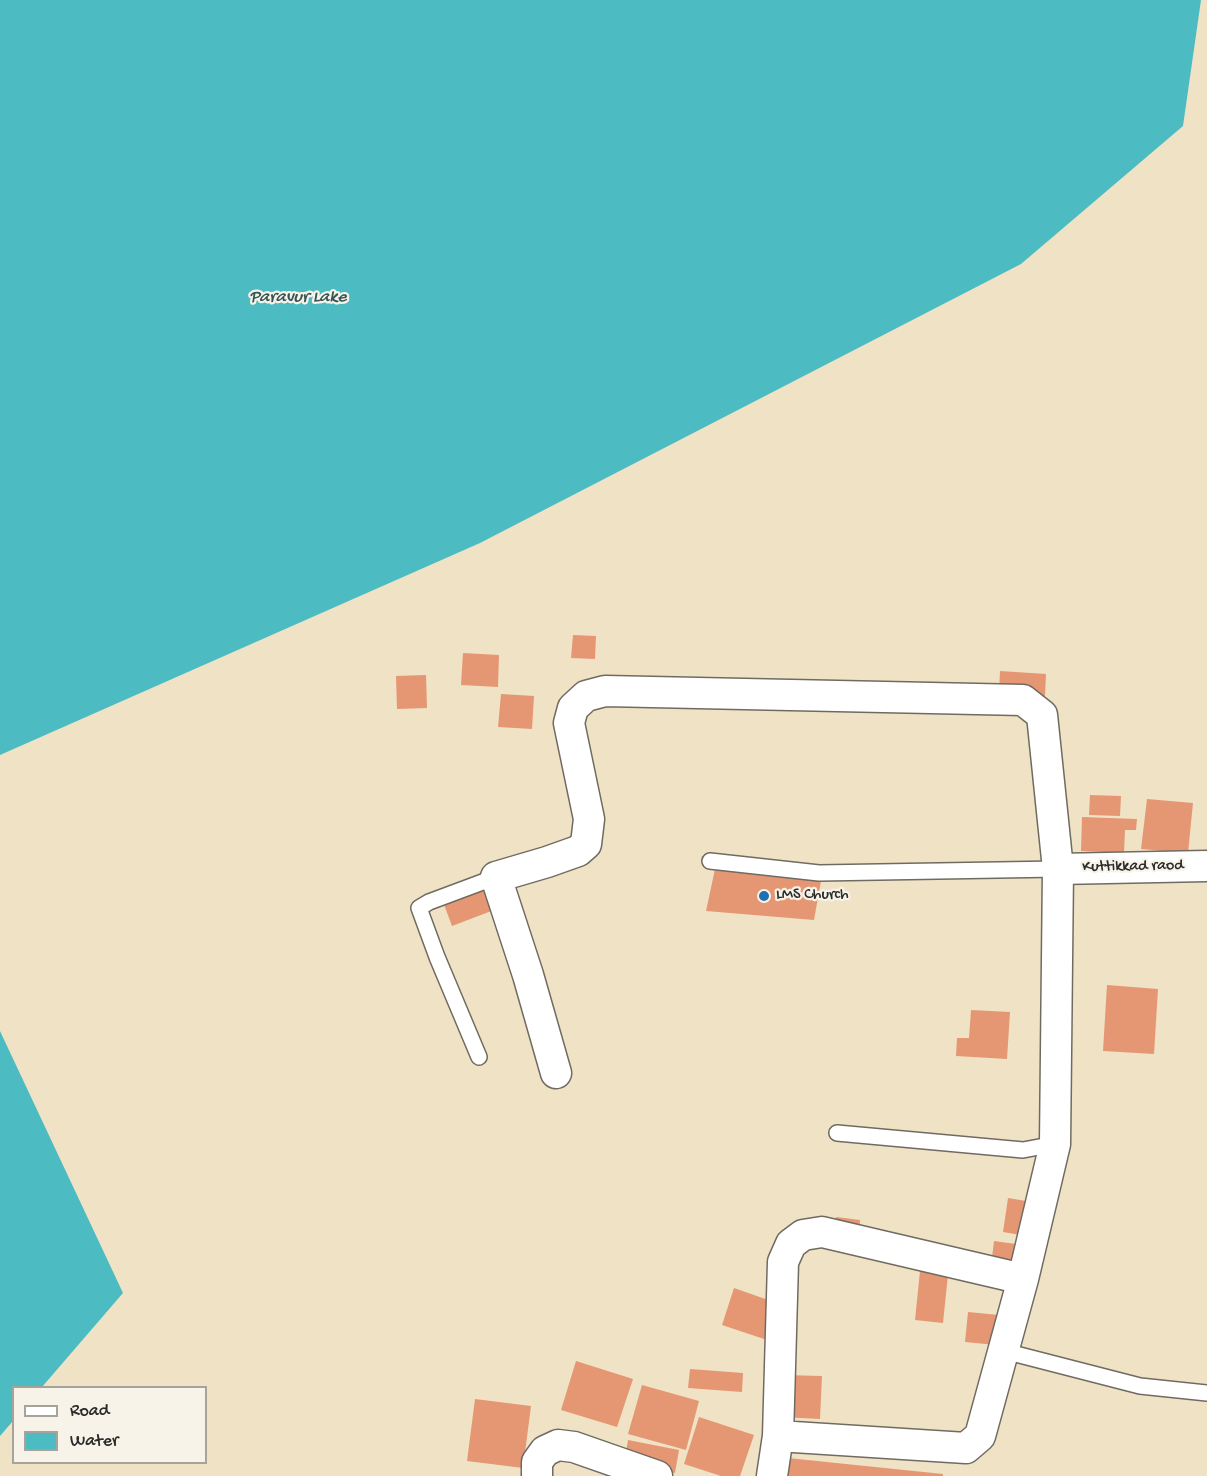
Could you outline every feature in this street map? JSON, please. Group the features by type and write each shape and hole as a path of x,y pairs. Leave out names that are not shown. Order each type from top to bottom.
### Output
{"street":[{"path":"556,1073 496,877 548,862 578,851 586,844 589,819 569,723 573,708 586,696 605,692 1023,700 1042,715 1058,869 1055,1144 1023,1279 980,1436 966,1448 778,1436"},
{"name":"Kuttikkad raod","path":"1058,869 1207,866"},
{"path":"772,1476 778,1436 783,1262 791,1244 803,1235 822,1232 1023,1279"},
{"path":"537,1476 537,1462 545,1451 558,1445 574,1447 657,1476"}],"lane":[{"path":"710,861 819,873 1058,869"},
{"path":"479,1057 419,908 429,902 496,877"},
{"path":"837,1133 1023,1150 1055,1144"},
{"path":"1004,1351 1140,1386 1207,1393"}],"water":[{"name":"Paravur Lake","path":"0,0 1201,0 1183,126 1021,264 480,543 0,755"},
{"path":"0,1031 123,1293 43,1386 12,1386 12,1422 0,1436"}],"building":[{"path":"573,635 596,636 595,659 571,658"},
{"path":"463,653 499,655 498,687 461,685"},
{"path":"1000,671 1046,674 1045,696 999,693"},
{"path":"426,675 427,708 397,709 396,676"},
{"path":"501,694 534,696 532,729 498,727"},
{"path":"1090,795 1121,796 1120,816 1089,815"},
{"path":"1147,799 1193,803 1188,853 1141,849"},
{"path":"1082,817 1137,819 1136,830 1125,830 1124,853 1081,851"},
{"name":"LMS Church","path":"715,869 821,881 814,920 706,911"},
{"path":"484,885 494,910 452,926 443,902"},
{"path":"1107,985 1158,989 1154,1054 1103,1051"},
{"path":"971,1010 1010,1012 1007,1059 956,1056 957,1038 969,1038"},
{"path":"1008,1198 1032,1202 1027,1236 1003,1232"},
{"path":"836,1217 860,1220 859,1237 834,1234"},
{"path":"994,1241 1023,1245 1020,1270 991,1266"},
{"path":"921,1261 949,1265 943,1323 915,1320"},
{"path":"734,1288 791,1308 779,1344 722,1325"},
{"path":"968,1312 999,1315 996,1345 965,1342"},
{"path":"576,1361 633,1379 617,1427 561,1410"},
{"path":"690,1369 743,1373 742,1392 688,1388"},
{"path":"784,1375 822,1376 820,1419 782,1417"},
{"path":"642,1385 699,1401 686,1450 628,1434"},
{"path":"475,1399 531,1406 523,1468 467,1461"},
{"path":"699,1417 754,1435 740,1476 721,1476 684,1464"},
{"path":"628,1440 679,1450 675,1473 624,1464"},
{"path":"788,1458 943,1474 943,1476 786,1476"}],"place":[{"name":"LMS Church","path":"764,896"}]}
